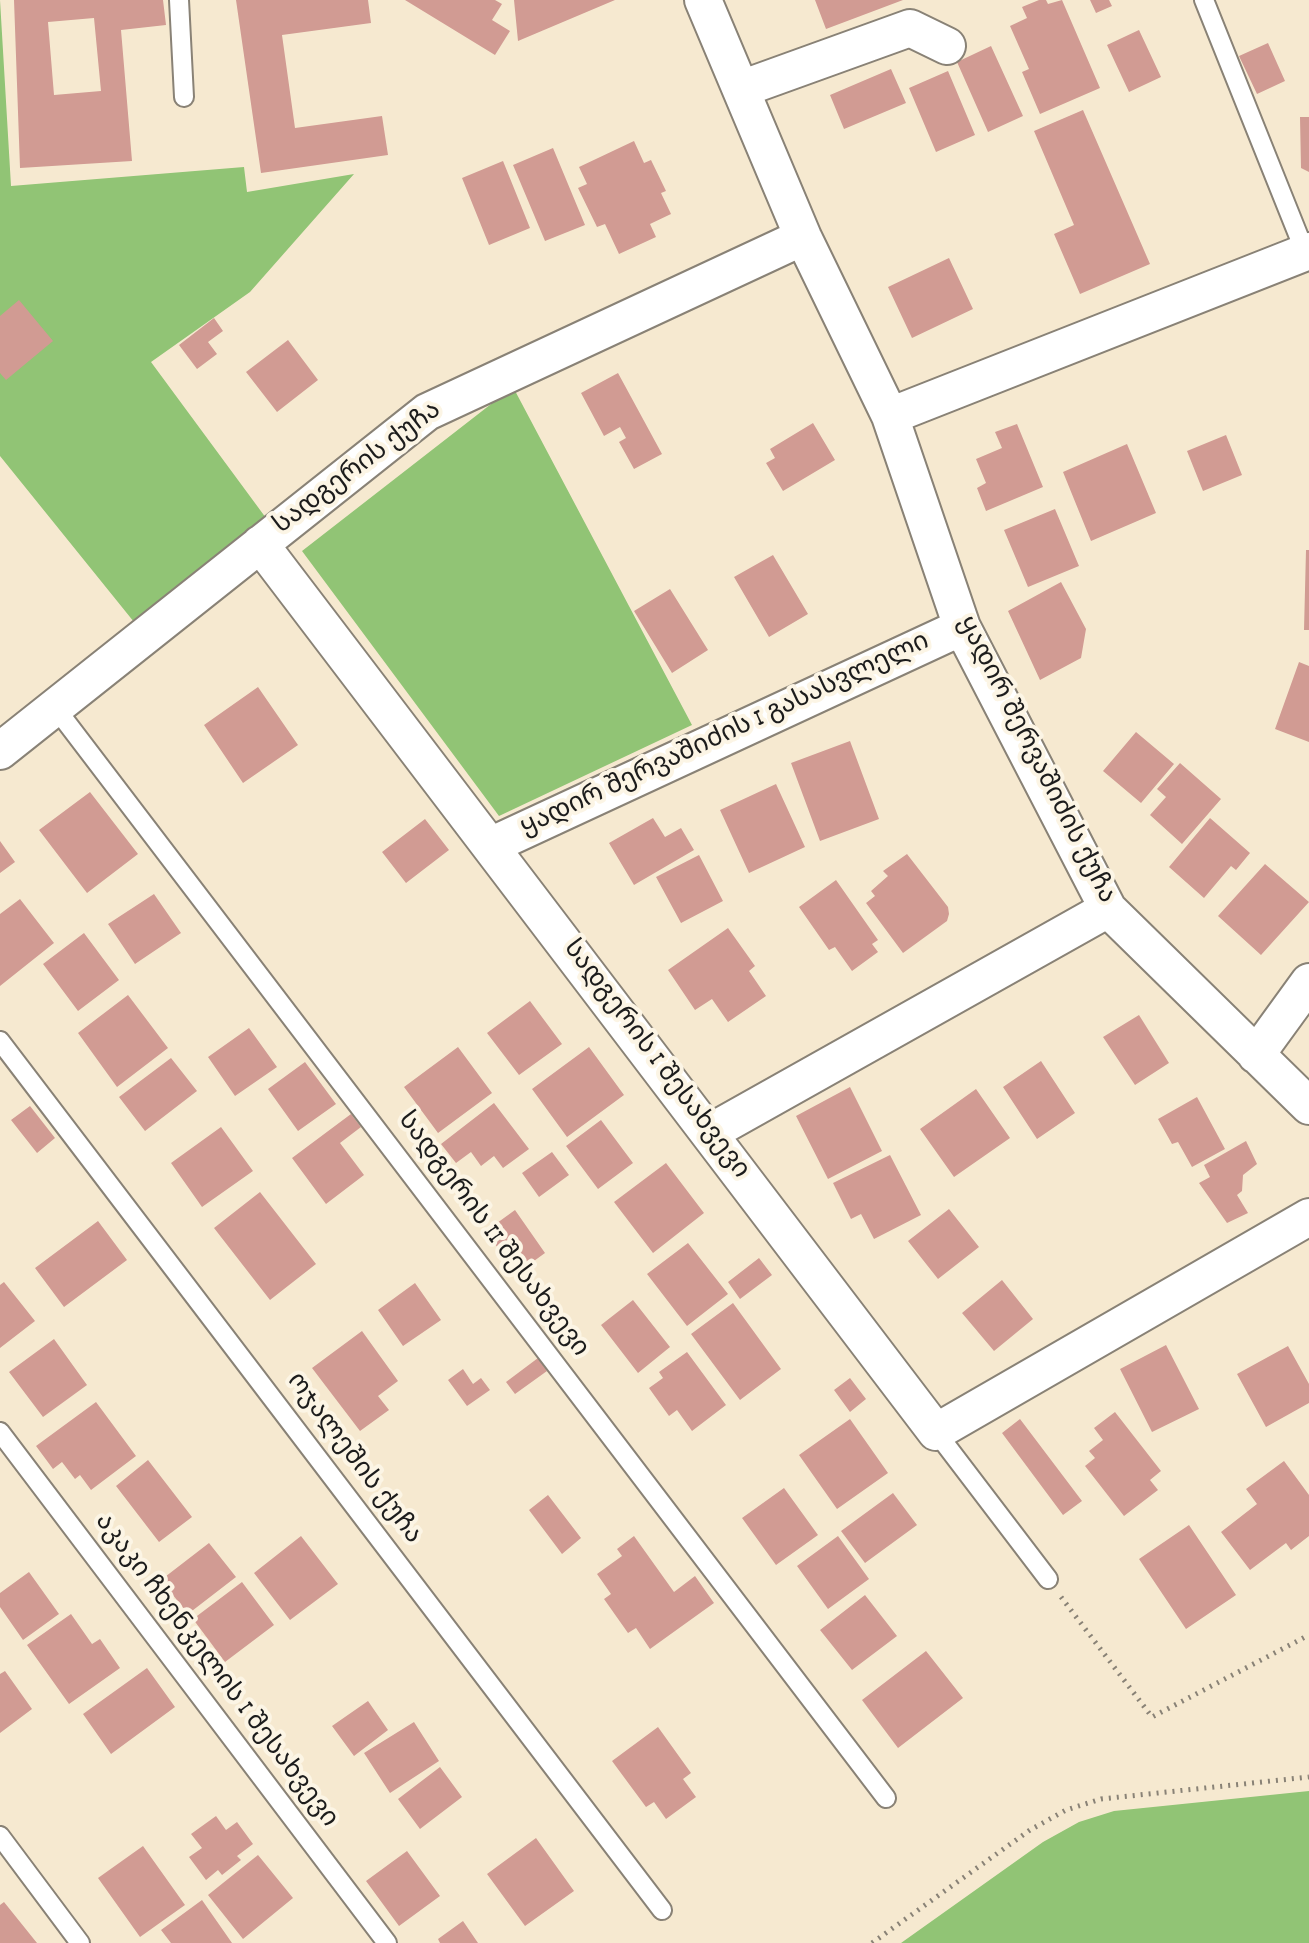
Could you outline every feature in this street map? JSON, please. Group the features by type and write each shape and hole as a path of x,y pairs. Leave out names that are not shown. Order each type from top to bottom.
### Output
{"street":[{"name":"ყადირ შერვაშიძის ქუჩა","path":"703,0 803,237 890,416 962,627 1108,909 1309,1106"},
{"path":"741,89 910,28 947,46"},
{"name":"სადგერის ქუჩა","path":"0,751 427,412 803,237"},
{"path":"890,416 1308,255"},
{"name":"სადგერის I შესახვევი","path":"260,544 936,1432"},
{"name":"ყადირ შერვაშიძის I გასასვლელი","path":"490,846 962,627"},
{"path":"709,1133 1108,909"},
{"path":"1256,1055 1309,982"},
{"path":"936,1432 1309,1217"}],"lane":[{"path":"179,0 184,97"},
{"path":"1204,0 1308,255"},
{"name":"სადგერის II შესახვევი","path":"54,706 886,1798"},
{"name":"ოჯალეშის ქუჩა","path":"0,1041 662,1910"},
{"name":"აკაკი ჩხენკელის I შესახვევი","path":"0,1432 387,1943"},
{"name":"სადგერის I შესახვევი","path":"936,1432 1048,1579"},
{"path":"0,1836 80,1943"}],"path":[{"path":"1048,1579 1152,1717 1309,1635"},
{"path":"872,1943 1030,1830 1066,1810 1101,1799 1309,1777"}],"green space":[{"path":"0,0 11,186 244,167 247,192 354,174 250,292 151,362 266,518 134,622 0,456"},
{"path":"513,387 692,725 499,816 302,551"},
{"path":"1309,1791 1309,1943 901,1943 1043,1842 1079,1822 1114,1811"}],"building":[{"path":"14,0 163,0 166,25 121,30 132,161 20,168","holes":["94,18 101,91 54,95 48,22"]},
{"path":"236,0 368,0 371,23 282,35 295,128 382,116 388,155 261,173"},
{"path":"405,0 495,0 502,4 492,20 510,31 495,55"},
{"path":"514,0 615,0 518,41"},
{"path":"815,0 903,0 826,29"},
{"path":"1046,0 1048,4 1062,0 1100,88 1040,114 1022,72 1029,69 1010,26 1027,18 1022,7"},
{"path":"1090,0 1109,0 1112,6 1096,13"},
{"path":"1139,30 1161,77 1129,92 1107,45"},
{"path":"1268,43 1285,81 1257,94 1239,56"},
{"path":"991,46 1023,116 988,132 957,62"},
{"path":"891,69 906,103 844,129 830,95"},
{"path":"948,71 975,135 936,152 909,88"},
{"path":"1083,110 1150,264 1080,294 1054,234 1074,225 1034,131"},
{"path":"1300,117 1309,117 1309,172 1301,168"},
{"path":"634,141 644,163 651,160 666,191 661,193 671,214 650,224 656,237 619,254 605,224 597,227 578,188 587,184 579,167"},
{"path":"553,148 585,225 545,241 513,165"},
{"path":"503,161 530,228 489,245 462,178"},
{"path":"949,258 973,309 912,338 888,287"},
{"path":"19,300 53,341 6,380 0,373 0,316"},
{"path":"214,318 223,331 208,342 217,354 197,369 179,345"},
{"path":"288,340 318,380 277,412 246,372"},
{"path":"618,373 662,454 634,469 619,442 626,438 620,427 604,436 581,393"},
{"path":"813,423 835,460 783,491 766,463 775,458 770,449"},
{"path":"1017,424 1043,487 986,511 977,488 986,483 976,459 1002,448 995,432"},
{"path":"1226,435 1242,475 1203,491 1187,451"},
{"path":"1127,444 1156,513 1091,541 1063,472"},
{"path":"1055,509 1079,566 1028,587 1004,530"},
{"path":"1306,550 1309,550 1309,630 1304,630"},
{"path":"773,555 808,614 769,637 734,577"},
{"path":"1061,582 1086,629 1081,658 1040,680 1008,611"},
{"path":"670,589 708,650 672,673 634,611"},
{"path":"1299,662 1309,666 1309,742 1275,729"},
{"path":"258,687 298,745 243,783 204,725"},
{"path":"1136,732 1174,764 1141,803 1103,771"},
{"path":"850,741 879,819 820,841 791,763"},
{"path":"1180,763 1221,799 1182,844 1150,815 1166,797 1157,789"},
{"path":"776,784 805,847 749,873 720,810"},
{"path":"90,792 138,854 87,893 39,830"},
{"path":"653,818 665,837 681,828 694,850 634,885 609,843"},
{"path":"1210,818 1250,853 1236,870 1231,866 1204,898 1169,867"},
{"path":"425,819 449,850 406,883 382,852"},
{"path":"0,841 15,862 0,873"},
{"path":"907,854 948,907 949,914 947,921 903,953 866,903 875,896 871,891 888,876 883,871"},
{"path":"699,855 723,901 681,923 656,877"},
{"path":"1265,864 1309,902 1261,955 1218,916"},
{"path":"836,880 878,940 872,944 878,952 852,971 835,947 829,950 799,907"},
{"path":"154,894 181,933 135,964 108,924"},
{"path":"20,899 54,943 0,986 0,914"},
{"path":"728,928 755,966 749,971 766,996 728,1022 712,999 695,1010 668,970"},
{"path":"84,933 119,980 78,1011 43,964"},
{"path":"128,995 168,1048 117,1087 78,1033"},
{"path":"530,1001 562,1044 519,1075 487,1033"},
{"path":"1139,1015 1169,1063 1135,1085 1103,1037"},
{"path":"249,1028 277,1067 235,1096 208,1057"},
{"path":"458,1047 492,1093 438,1133 404,1087"},
{"path":"589,1047 624,1095 567,1137 532,1089"},
{"path":"171,1058 197,1091 145,1131 119,1097"},
{"path":"1041,1061 1075,1113 1037,1139 1003,1087"},
{"path":"305,1062 336,1104 298,1131 268,1089"},
{"path":"850,1087 882,1151 828,1179 796,1116"},
{"path":"976,1089 1010,1138 954,1177 920,1129"},
{"path":"1197,1097 1225,1149 1192,1167 1178,1142 1172,1144 1158,1119"},
{"path":"494,1103 529,1149 503,1168 494,1156 481,1166 471,1152 456,1163 441,1144"},
{"path":"30,1106 55,1138 37,1153 11,1120"},
{"path":"351,1114 361,1127 340,1143 364,1175 326,1204 292,1158"},
{"path":"601,1120 633,1163 598,1189 566,1146"},
{"path":"221,1127 253,1171 202,1207 171,1163"},
{"path":"1246,1141 1257,1164 1243,1175 1242,1191 1237,1195 1248,1213 1227,1223 1199,1183 1210,1177 1204,1165"},
{"path":"552,1152 569,1175 539,1197 522,1173"},
{"path":"890,1155 921,1215 874,1239 861,1214 851,1219 833,1183"},
{"path":"666,1163 704,1213 653,1253 614,1202"},
{"path":"260,1192 316,1264 270,1300 214,1228"},
{"path":"949,1209 979,1247 938,1279 908,1241"},
{"path":"515,1210 545,1253 516,1274 486,1231"},
{"path":"98,1221 127,1260 64,1307 35,1268"},
{"path":"688,1243 728,1294 687,1326 647,1274"},
{"path":"759,1258 772,1275 740,1299 728,1282"},
{"path":"1002,1280 1033,1319 994,1351 962,1313"},
{"path":"4,1282 35,1321 0,1348 0,1285"},
{"path":"415,1283 441,1320 403,1346 378,1310"},
{"path":"633,1300 670,1347 638,1373 601,1325"},
{"path":"733,1303 781,1369 740,1400 691,1334"},
{"path":"362,1331 398,1381 378,1396 389,1410 360,1431 312,1368"},
{"path":"54,1339 87,1385 43,1417 9,1372"},
{"path":"1166,1345 1199,1409 1152,1432 1120,1369"},
{"path":"1288,1346 1309,1384 1309,1403 1266,1427 1237,1374"},
{"path":"687,1352 726,1405 692,1431 677,1410 669,1416 649,1388 663,1378 659,1372"},
{"path":"538,1358 547,1371 515,1394 506,1382"},
{"path":"463,1369 473,1384 481,1378 490,1390 467,1406 448,1380"},
{"path":"850,1378 866,1399 850,1412 834,1390"},
{"path":"96,1402 136,1456 91,1490 80,1475 75,1479 62,1462 53,1469 36,1446"},
{"path":"1115,1412 1161,1471 1150,1480 1158,1490 1124,1516 1085,1466 1095,1458 1089,1451 1103,1440 1094,1428"},
{"path":"850,1419 888,1473 837,1509 799,1455"},
{"path":"1020,1419 1082,1501 1063,1515 1002,1433"},
{"path":"148,1460 192,1517 159,1542 116,1486"},
{"path":"1284,1461 1309,1495 1309,1536 1291,1550 1286,1543 1250,1570 1221,1532 1257,1504 1246,1489"},
{"path":"784,1488 818,1535 776,1565 742,1518"},
{"path":"893,1493 917,1525 865,1563 841,1531"},
{"path":"548,1495 581,1538 562,1554 529,1510"},
{"path":"1189,1525 1236,1595 1186,1629 1139,1559"},
{"path":"301,1536 338,1584 290,1620 254,1573"},
{"path":"634,1536 674,1592 695,1576 714,1603 650,1649 636,1628 628,1633 604,1599 611,1594 597,1574 622,1556 617,1549"},
{"path":"838,1536 869,1579 828,1609 797,1566"},
{"path":"209,1543 236,1577 188,1614 161,1580"},
{"path":"29,1572 59,1614 23,1640 0,1607 0,1593"},
{"path":"242,1582 274,1625 225,1662 193,1619"},
{"path":"865,1595 897,1636 852,1670 820,1630"},
{"path":"71,1614 92,1644 100,1639 120,1668 69,1704 27,1645"},
{"path":"926,1651 963,1698 898,1748 862,1700"},
{"path":"147,1668 175,1707 111,1754 83,1714"},
{"path":"5,1671 32,1709 0,1733 0,1674"},
{"path":"368,1701 388,1730 354,1756 332,1726"},
{"path":"414,1722 439,1761 390,1793 364,1753"},
{"path":"658,1727 691,1773 683,1779 696,1797 666,1819 654,1802 646,1807 612,1761"},
{"path":"440,1767 462,1797 420,1829 398,1799"},
{"path":"216,1816 226,1830 237,1822 253,1844 237,1856 241,1860 222,1875 218,1870 206,1880 189,1857 202,1848 191,1834"},
{"path":"536,1838 574,1891 525,1926 487,1874"},
{"path":"143,1846 185,1905 140,1937 98,1878"},
{"path":"407,1851 440,1896 399,1926 366,1881"},
{"path":"258,1855 293,1898 243,1939 208,1895"},
{"path":"202,1900 232,1943 171,1943 161,1930"},
{"path":"4,1902 37,1943 0,1943 0,1905"},
{"path":"463,1921 478,1943 440,1943 438,1939"}]}
